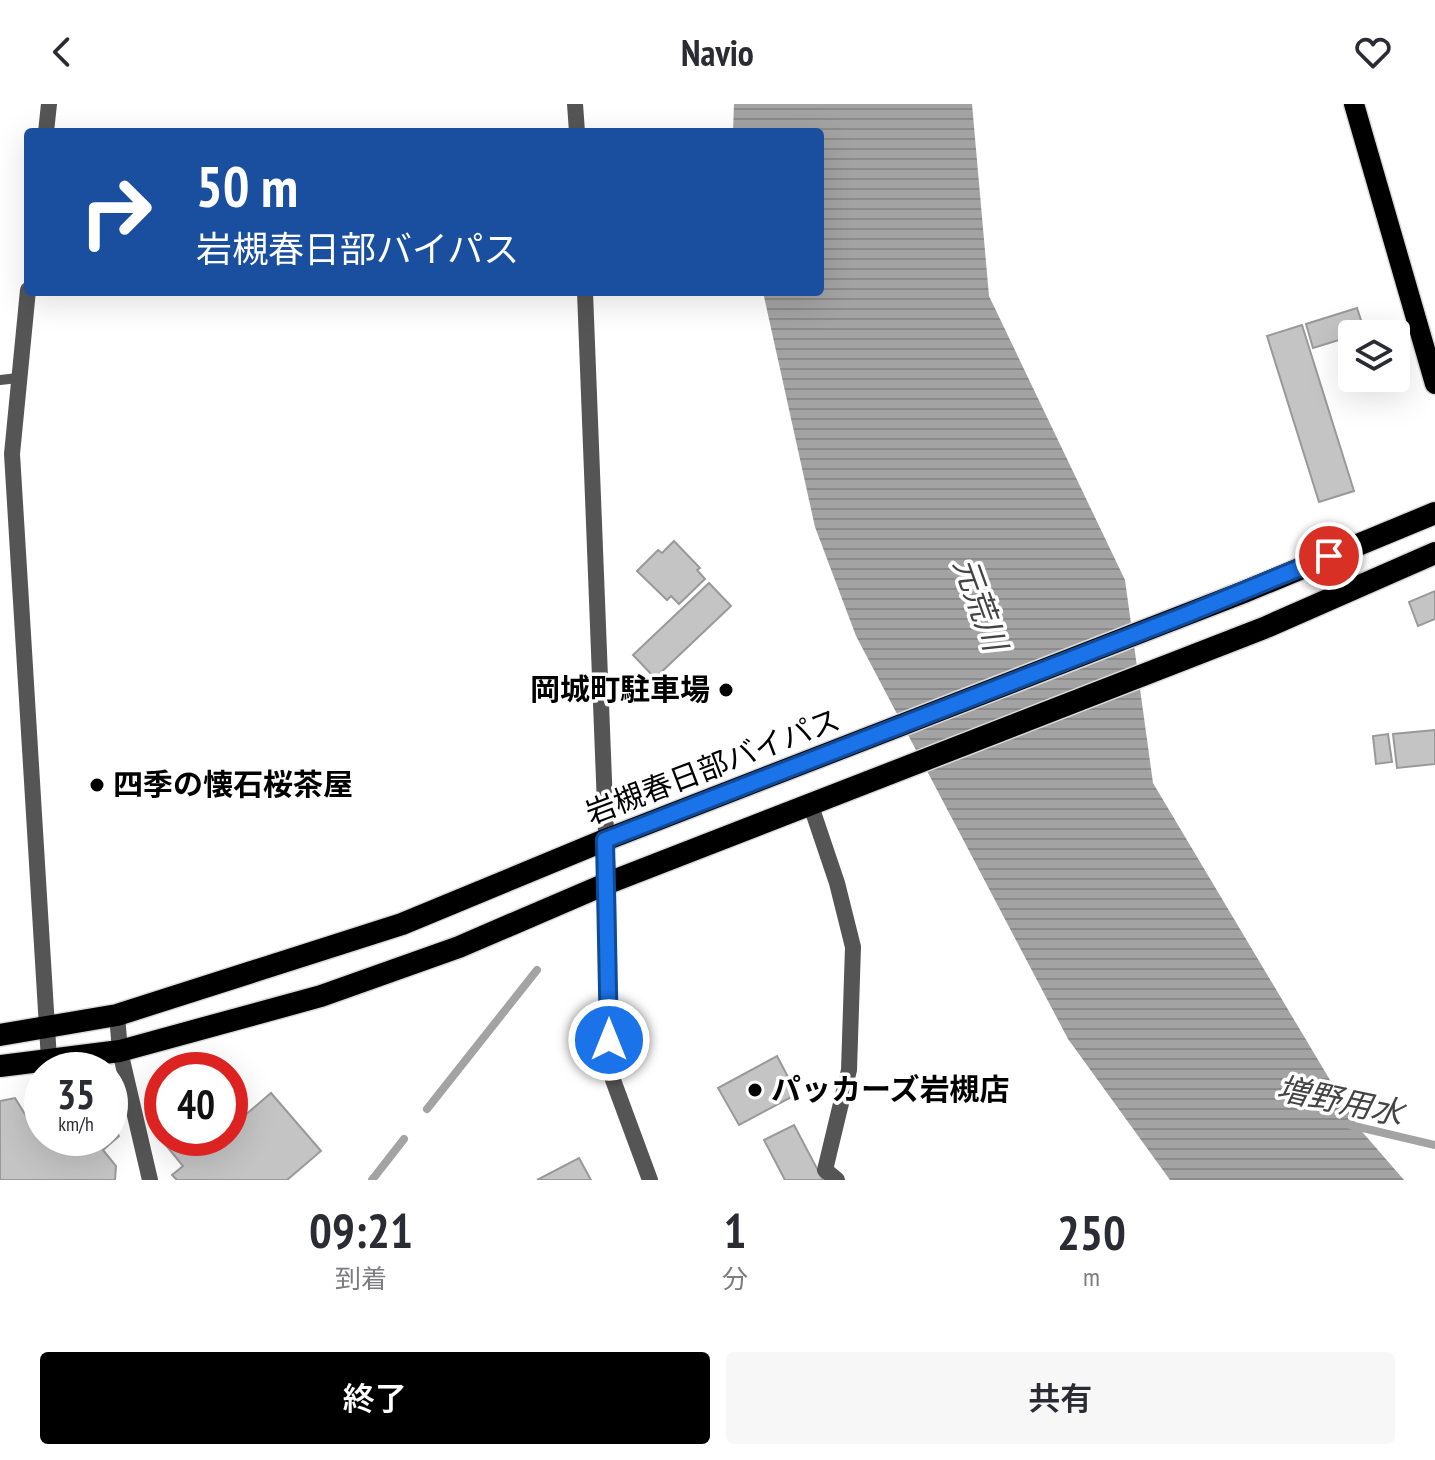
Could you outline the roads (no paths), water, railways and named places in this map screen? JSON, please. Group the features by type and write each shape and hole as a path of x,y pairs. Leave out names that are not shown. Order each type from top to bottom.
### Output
{"highway":[{"name":"岩槻春日部バイパス","path":"0,1035 45,1030 117,1015 402,924 605,840 1244,592 1435,513"},
{"path":"112,1052 321,996 459,947 608,883 1264,628 1435,553"},
{"path":"0,1066 24,1063"}],"main road":[{"path":"1354,104 1429,340 1435,384"}],"street":[{"path":"46,128 49,104"},
{"path":"575,104 577,128"},
{"path":"27,296 6,454 40,871 48,1052"},
{"path":"585,296 608,883 609,1040 613,1080 650,1180"},
{"path":"810,803 837,883 853,947 849,1070 825,1170 837,1180"},
{"path":"117,1015 120,1051 150,1180"}],"lane":[{"path":"0,380 18,378"}],"water":[{"name":"元荒川","path":"734,104 972,104 989,296 1125,580 1153,783 1358,1127 1404,1180 1170,1180 1068,1039 856,636 815,527 764,296 824,296 824,128 733,128"}],"waterway":[{"path":"427,1109 537,970"},
{"name":"増野用水","path":"1350,1125 1435,1145"},
{"path":"372,1180 404,1139"}],"place":[{"name":"岡城町駐車場","path":"726,690"},
{"name":"四季の懐石桜茶屋","path":"97,785"},
{"name":"パッカーズ岩槻店","path":"755,1090"}]}
